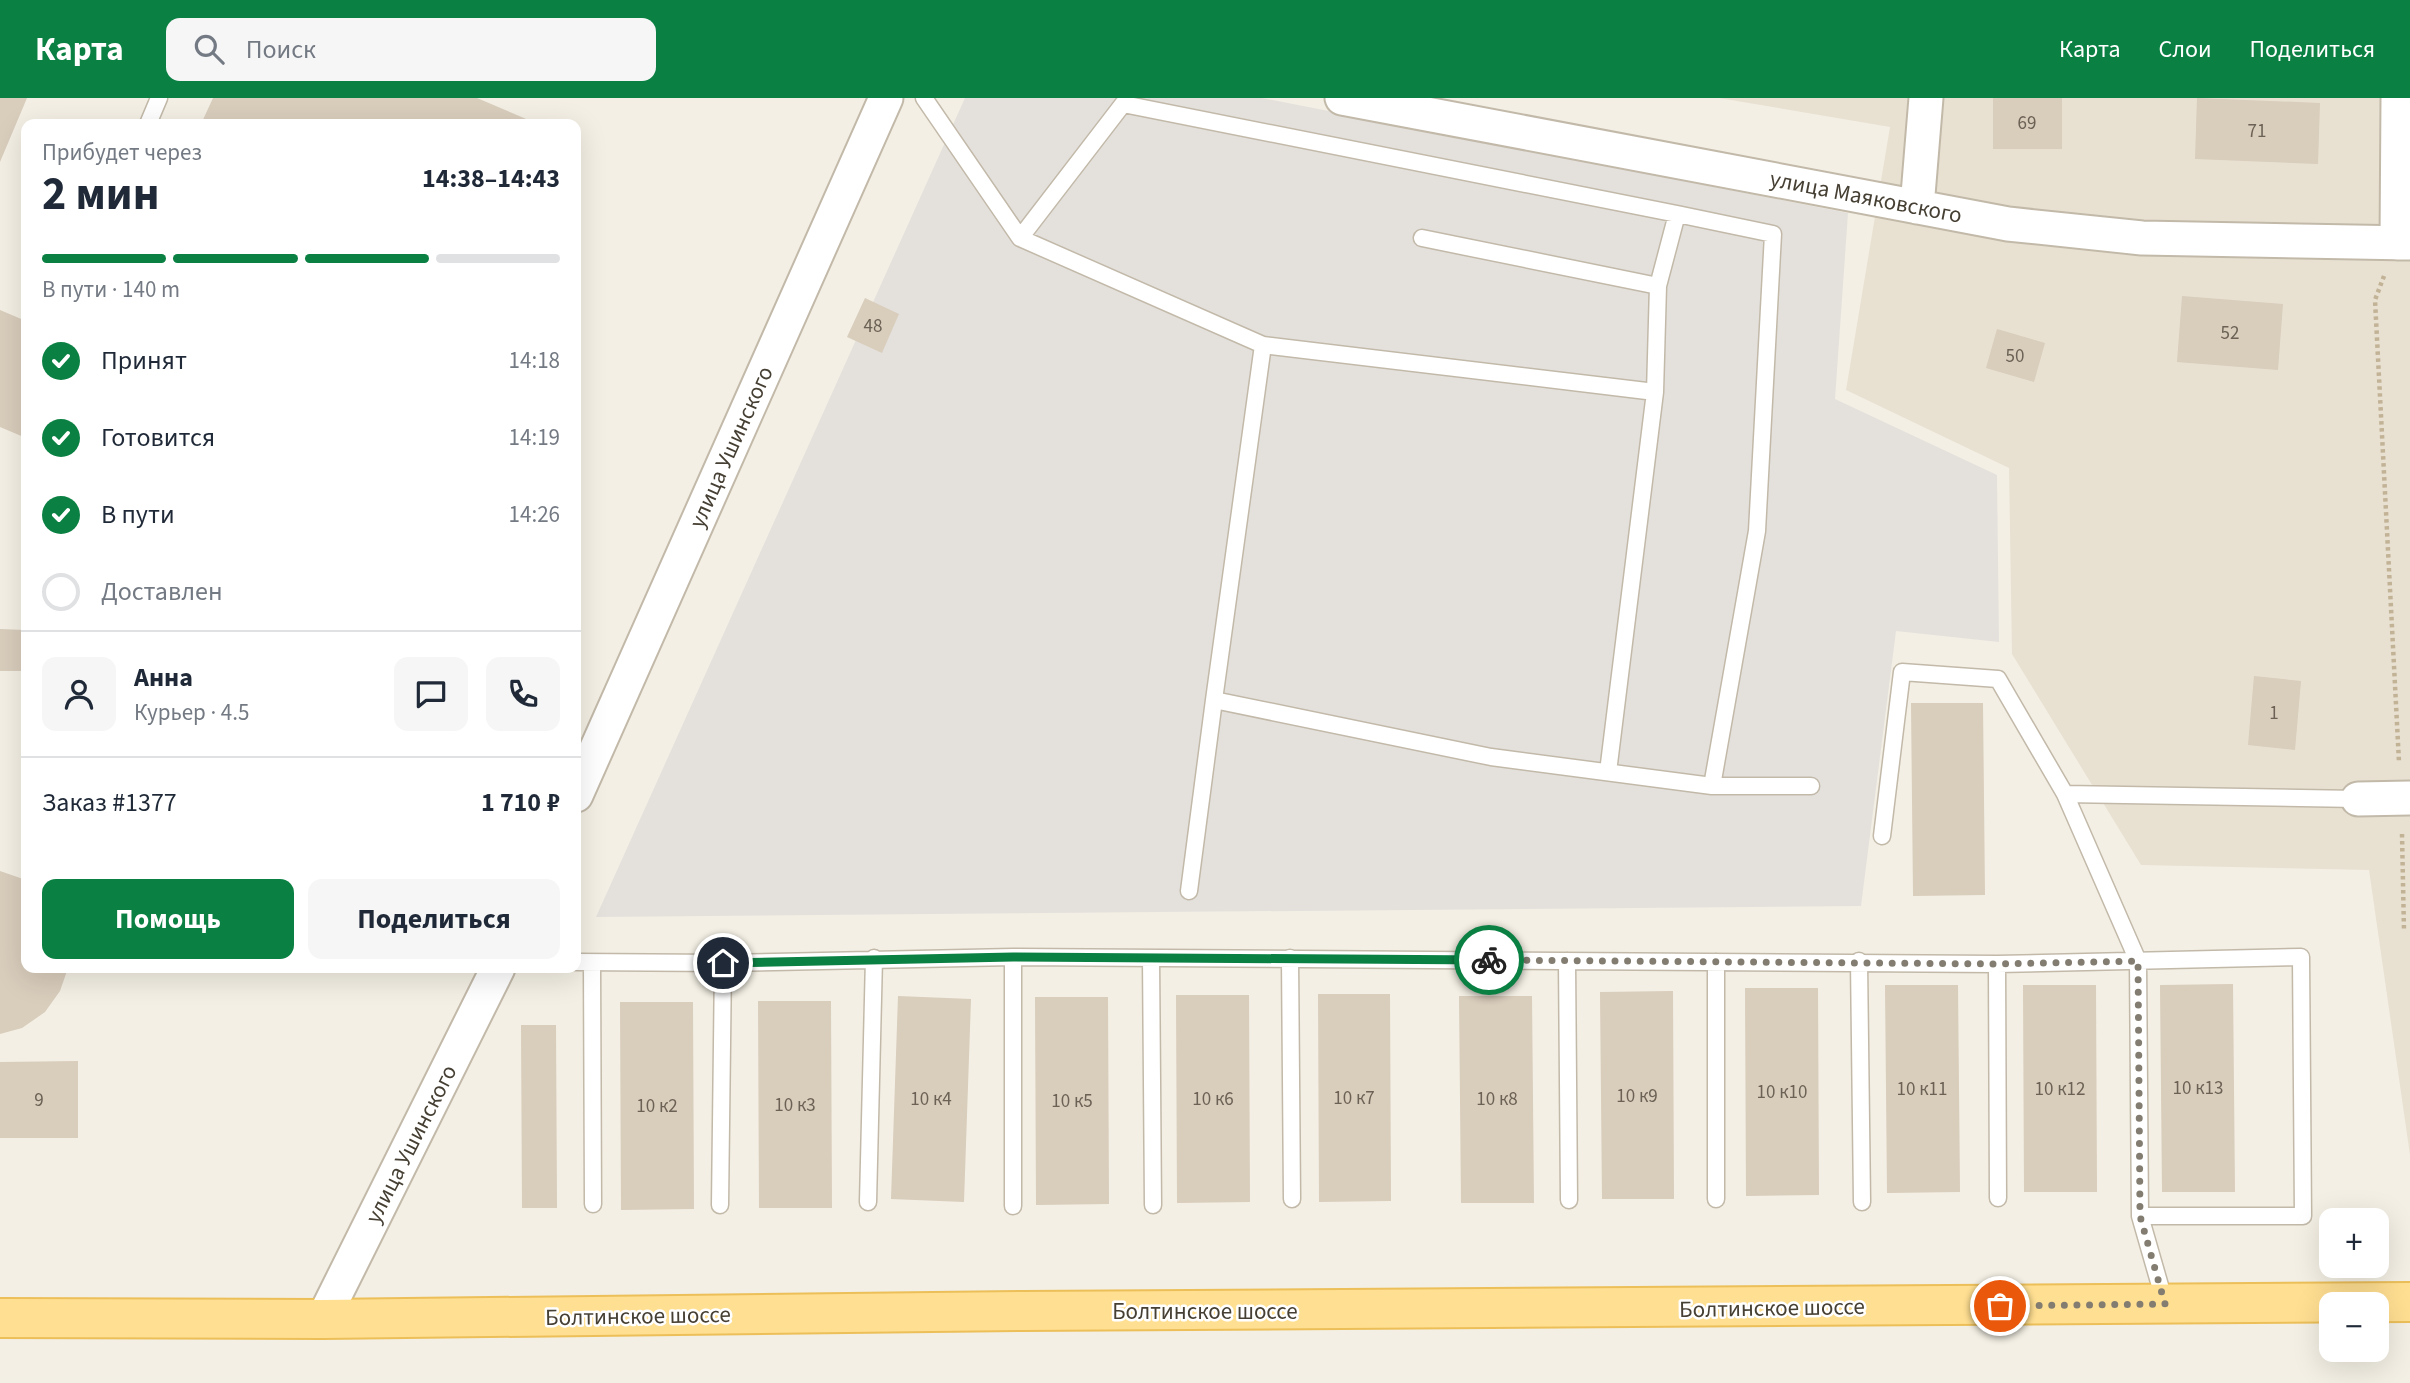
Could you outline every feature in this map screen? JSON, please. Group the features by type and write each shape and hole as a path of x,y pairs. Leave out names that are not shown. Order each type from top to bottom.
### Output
{"main road":[{"name":"Болтинское шоссе","path":"0,1318 323,1319 2410,1302"}],"street":[{"name":"улица Ушинского","path":"581,785 886,98"},
{"name":"улица Маяковского","path":"1342,98 2008,223 2142,238 2403,243"},
{"path":"1917,208 1926,98"},
{"path":"2398,98 2403,243"},
{"path":"2358,799 2405,798"},
{"name":"улица Ушинского","path":"323,1319 496,973"}],"lane":[{"path":"150,119 159,98"},
{"path":"924,98 1020,238 1264,345 1655,392"},
{"path":"1020,238 1123,104 1773,234 1757,531 1712,786"},
{"path":"1608,772 1655,392 1658,286 1676,214"},
{"path":"1422,238 1658,286"},
{"path":"1189,891 1264,345"},
{"path":"1882,836 1902,672 1998,679 2065,794 2138,961 2140,1216 2165,1304"},
{"path":"1214,700 1491,757 1712,786 1811,786"},
{"path":"2065,794 2358,799"},
{"path":"593,1204 584,962 723,963 1013,957 1997,964 2301,957 2303,1216 2140,1216"},
{"path":"1013,957 1013,1206"},
{"path":"869,1202 874,958"},
{"path":"1151,958 1153,1205"},
{"path":"1290,958 1292,1199"},
{"path":"1567,961 1569,1200"},
{"path":"1858,961 1862,1202"},
{"path":"1716,962 1716,1199"},
{"path":"720,1205 723,963"},
{"path":"1997,964 1998,1198"}],"path":[{"path":"2403,243 2375,300 2405,798 2404,931"}],"shaded area":[{"path":"965,98 1262,98 1848,213 1835,399 1997,475 1999,642 1896,631 1861,906 596,917"},
{"path":"1719,98 2410,98 2410,1155 2369,870 2141,865 2012,654 2009,468 1846,390 1890,127"}],"building":[{"path":"0,98 27,98 0,162"},
{"path":"213,98 477,98 526,119 203,119"},
{"path":"1993,98 2062,98 2062,149 1993,149"},
{"path":"2197,98 2320,103 2318,164 2195,159"},
{"path":"2182,296 2283,304 2278,370 2177,362"},
{"path":"865,298 899,314 882,353 847,337"},
{"path":"0,310 21,319 21,436 0,427"},
{"path":"1997,329 2045,343 2034,382 1986,368"},
{"path":"0,629 21,630 21,671 0,671"},
{"path":"2254,676 2301,681 2295,750 2248,745"},
{"path":"1911,703 1983,703 1985,895 1913,896"},
{"path":"0,871 21,878 21,973 66,973 60,991 45,1012 22,1028 0,1034"},
{"path":"2233,984 2235,1192 2162,1192 2160,985"},
{"path":"1885,985 1958,985 1960,1192 1887,1193"},
{"path":"2023,985 2096,985 2097,1192 2024,1192"},
{"path":"1745,988 1818,988 1819,1195 1746,1196"},
{"path":"1673,991 1674,1199 1602,1199 1600,992"},
{"path":"1318,994 1390,994 1391,1201 1319,1202"},
{"path":"1176,995 1249,995 1250,1202 1177,1203"},
{"path":"898,996 971,999 964,1202 891,1199"},
{"path":"1459,996 1532,996 1534,1203 1461,1203"},
{"path":"1035,997 1108,997 1109,1204 1036,1205"},
{"path":"758,1001 831,1001 832,1208 759,1208"},
{"path":"620,1002 693,1002 694,1209 621,1210"},
{"path":"521,1025 556,1025 557,1208 522,1208"},
{"path":"78,1061 78,1138 0,1138 0,1062"}],"way so far":[{"path":"1489,960 1997,964 2138,961 2140,1216 2165,1304 2000,1306"}],"route":[{"path":"723,963 1013,957 1489,960"}]}
